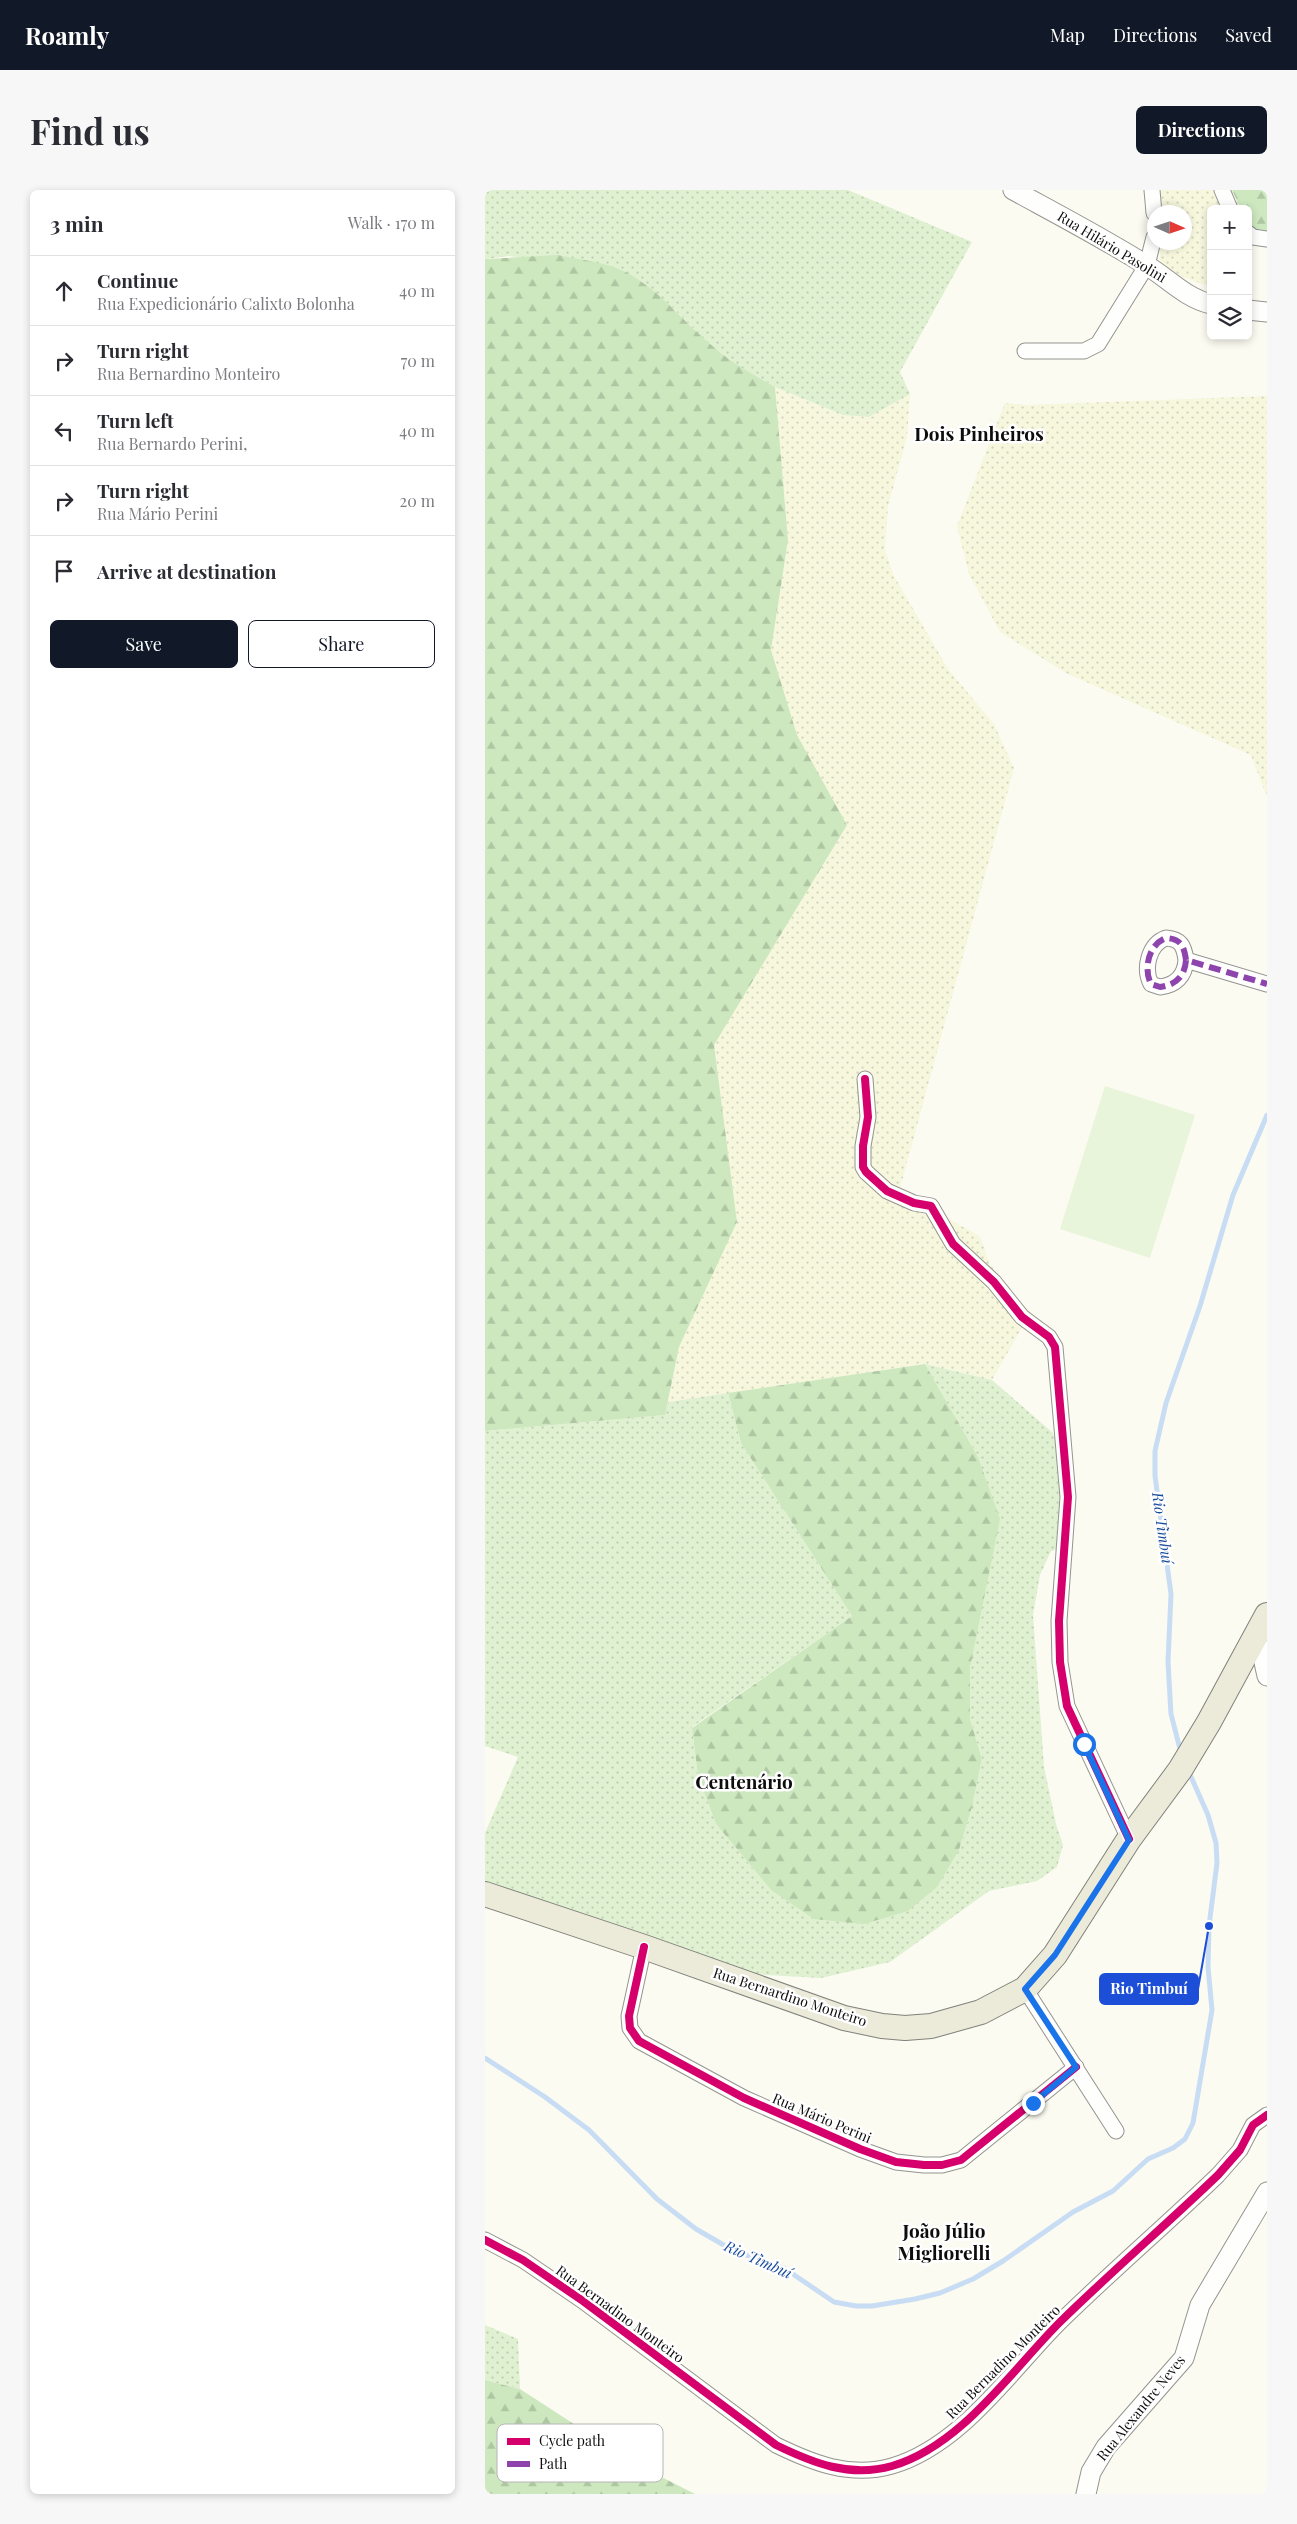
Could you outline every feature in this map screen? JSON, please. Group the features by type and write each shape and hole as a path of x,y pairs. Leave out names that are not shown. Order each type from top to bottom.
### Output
{"main road":[{"name":"Rua Bernardino Monteiro","path":"485,1894 644,1947 844,2018 882,2026 905,2028 931,2026 958,2020 1002,2003 1025,1989 1055,1955 1129,1840 1180,1770 1209,1722 1261,1648 1267,1615"}],"street":[{"name":"Rua Hilário Pasolini","path":"1013,190 1147,265 1183,292 1207,303"},
{"path":"1153,190 1154,205"},
{"path":"1222,190 1228,205"},
{"path":"1252,236 1267,239"},
{"path":"1025,351 1084,351 1098,344 1147,265 1151,250"},
{"path":"1252,310 1267,312"},
{"path":"1186,960 1267,984"},
{"path":"865,1079 867,1123 862,1155 866,1172 887,1191 914,1203 927,1205 934,1209 953,1244 994,1282 1022,1317 1049,1337 1055,1348 1068,1496 1059,1621 1060,1662 1067,1706 1129,1840"},
{"path":"1261,1648 1267,1676"},
{"name":"Rua Mário Perini","path":"644,1947 629,2016 630,2028 639,2041 744,2098 860,2149 896,2162 942,2165 961,2160 1076,2067"},
{"path":"1025,1989 1116,2131"},
{"name":"Rua Bernadino Monteiro","path":"485,2240 523,2260 583,2301 776,2445 819,2464 841,2470 868,2470 892,2466 925,2452 965,2422 1060,2322 1218,2175 1240,2150 1253,2125 1267,2115"},
{"name":"Rua Alexandre Neves","path":"1086,2494 1091,2472 1106,2446 1184,2358 1200,2305 1267,2192"}],"green space":[{"path":"485,190 848,190 972,242 900,372 910,394 869,417 843,415 775,387 740,367 708,343 673,308 643,283 614,268 509,256 485,259"},
{"path":"1154,190 1232,190 1239,205 1207,205 1207,286 1161,269 1160,250 1192,250 1192,205 1157,205"},
{"path":"1232,190 1267,190 1267,233 1252,229 1252,205 1239,205"},
{"path":"558,255 607,265 628,273 665,300 725,356 775,387 788,540 771,650 797,735 847,825 714,1045 737,1222 679,1347 665,1415 485,1431 485,259"},
{"path":"775,387 843,415 869,417 910,394 907,437 888,506 885,550 894,576 948,669 994,724 1014,768 899,1192 980,1236 990,1264 1008,1289 1031,1312 992,1380 925,1364 668,1402 679,1347 737,1222 714,1045 847,825 797,735 771,650 788,540"},
{"path":"1267,396 1267,797 1251,755 1068,674 1000,632 969,574 957,526 1005,403 1027,405"},
{"path":"1105,1086 1195,1115 1150,1258 1060,1229"},
{"path":"925,1364 992,1380 1053,1433 1067,1485 1068,1546 1051,1551 1040,1575 1033,1615 1044,1767 1056,1824 1063,1845 1057,1867 1037,1881 989,1891 890,1962 821,1978 728,1973 485,1885 485,1833 518,1757 485,1746 485,1431 664,1415 668,1402 728,1393 741,1443 852,1616 692,1727 698,1776 716,1824 771,1890 959,1850 972,1807 982,1759 970,1719 970,1668 981,1608 978,1457"},
{"path":"925,1364 978,1457 1000,1519 970,1668 970,1719 982,1759 972,1807 959,1850 937,1887 908,1911 864,1924 814,1919 771,1890 716,1824 698,1776 692,1728 852,1616 741,1443 728,1393"},
{"path":"485,2325 518,2339 520,2389 485,2380"},
{"path":"485,2380 520,2389 574,2424 497,2424 497,2482 663,2482 663,2478 695,2494 485,2494"}],"waterway":[{"name":"Rio Timbuí","path":"1181,1753 1171,1714 1168,1662 1171,1594 1155,1476 1155,1451 1166,1403 1200,1306 1233,1195 1267,1115"},
{"name":"Rio Timbuí","path":"485,2058 545,2097 589,2130 657,2199 696,2229 734,2251 784,2268 834,2302 856,2306 872,2306 940,2293 973,2279 1003,2261 1073,2212 1113,2191 1148,2159 1173,2148 1185,2139 1193,2123 1212,2010 1208,1967 1209,1926 1217,1863 1216,1843 1208,1815 1188,1770"}],"marked path":[{"path":"1186,960 1184,971 1175,982 1160,987 1151,984 1148,971 1149,957 1155,945 1166,938 1181,944 1186,960 1267,984"}],"cycle path":[{"path":"865,1079 868,1117 863,1146 863,1167 866,1172 887,1191 914,1203 931,1206 953,1244 994,1282 1022,1317 1049,1337 1055,1347 1068,1497 1059,1621 1060,1662 1067,1706 1129,1839"},
{"path":"644,1947 629,2016 630,2028 639,2041 744,2098 860,2149 896,2162 942,2165 961,2160 1076,2067"},
{"path":"485,2240 523,2260 583,2301 776,2445 804,2458 832,2467 861,2470 876,2469 892,2466 917,2456 963,2425 1004,2384 1060,2322 1218,2175 1240,2150 1253,2125 1267,2115"}],"place":[{"name":"Rio Timbuí","path":"1209,1926"}],"district":[{"name":"Dois Pinheiros","path":"979,434"},
{"name":"Centenário","path":"744,1782"},
{"name":"João Júlio Migliorelli","path":"944,2242"}],"route":[{"path":"1033,2103 1076,2067 1025,1989 1055,1955 1129,1840 1084,1744"}]}
